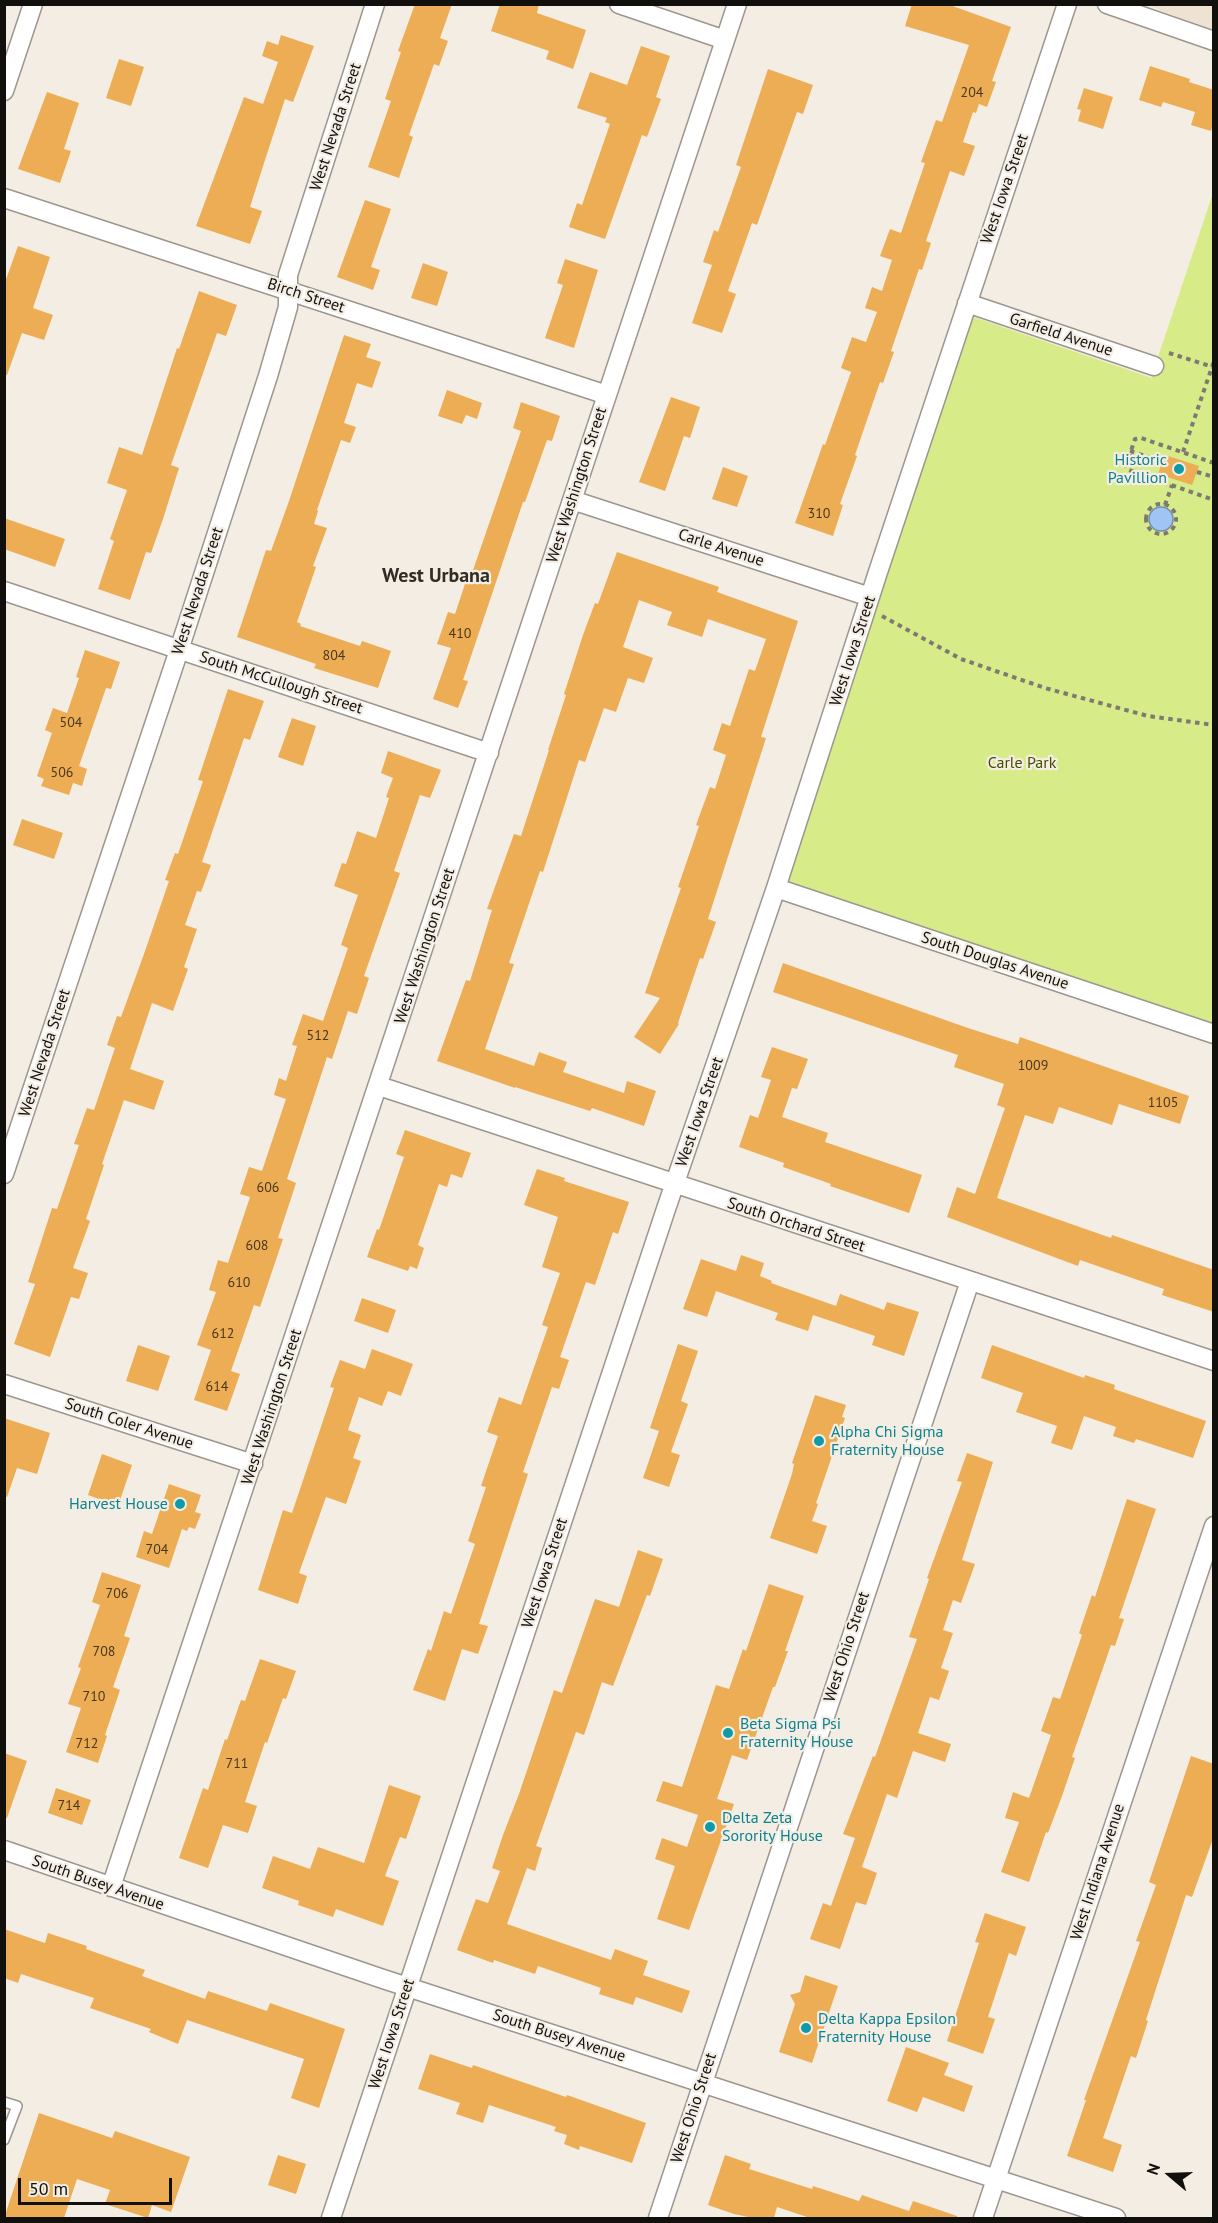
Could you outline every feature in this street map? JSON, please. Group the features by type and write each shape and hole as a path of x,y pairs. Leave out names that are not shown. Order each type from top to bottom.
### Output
{"street":[{"path":"4,91 33,4"},
{"name":"West Nevada Street","path":"4,1174 268,376 288,307 288,275 375,4"},
{"path":"619,4 725,40"},
{"name":"West Washington Street","path":"111,1887 737,4"},
{"name":"West Iowa Street","path":"331,2218 675,1185 873,605 967,303 1067,4"},
{"path":"1117,6 1214,40"},
{"name":"Birch Street","path":"4,198 607,395"},
{"name":"Garfield Avenue","path":"967,303 1157,358"},
{"name":"Carle Avenue","path":"572,500 873,605"},
{"name":"South McCullough Street","path":"4,591 489,753"},
{"name":"South Douglas Avenue","path":"776,888 1214,1034"},
{"name":"South Orchard Street","path":"379,1086 1214,1361"},
{"name":"West Ohio Street","path":"658,2218 970,1281"},
{"name":"South Coler Avenue","path":"4,1384 253,1464"},
{"name":"West Indiana Avenue","path":"983,2218 1214,1526"},
{"name":"South Busey Avenue","path":"4,1850 407,1987 1116,2218"}],"lane":[{"path":"4,2102 17,2106 4,2140"}],"path":[{"path":"1157,358 1213,365 1183,452"},
{"path":"1214,463 1141,438 1135,440 1126,466 1130,470 1214,500"},
{"path":"1130,451 1162,462"},
{"path":"1197,472 1214,477"},
{"path":"1165,505 1172,485"},
{"path":"1165,505 1174,512 1175,524 1167,532 1156,533 1148,526 1146,514 1154,506 1165,505"},
{"path":"873,605 961,659 1045,688 1148,716 1214,725"}],"shaded area":[{"path":"1151,5 1213,5 1213,29 1161,11"}],"green space":[{"name":"Carle Park","path":"1213,193 1213,1033 776,888 973,317 1152,378"}],"water":[{"path":"1161,507 1169,511 1173,519 1169,527 1161,531 1153,527 1149,519 1153,511"}],"building":[{"path":"415,4 452,4 440,38 448,41 439,66 434,64 409,135 413,137 399,178 368,167 391,101 385,99 401,52 398,51"},
{"path":"500,4 539,4 537,13 586,30 573,69 546,59 549,51 491,31"},
{"path":"912,4 947,4 1011,27 992,81 996,82 987,107 979,104 976,113 973,112 963,142 975,146 964,176 950,171 926,241 931,243 922,270 919,269 891,351 894,352 883,383 880,382 855,455 857,456 840,504 843,505 833,536 795,523 851,372 841,368 852,337 866,342 877,312 865,308 872,287 882,291 892,260 880,256 890,229 901,233 925,163 921,162 936,120 942,122 969,45 905,26"},
{"path":"281,35 314,46 293,102 285,99 265,160 250,207 262,211 250,244 196,226 244,97 263,104 278,62 262,56 267,41 278,45"},
{"path":"641,46 670,56 656,97 661,99 647,137 642,135 605,239 569,227 577,203 582,205 610,124 605,122 607,118 577,108 590,72 627,85"},
{"path":"119,59 144,67 131,106 106,98"},
{"path":"1150,66 1190,79 1189,82 1214,90 1214,122 1211,131 1191,125 1195,112 1163,102 1161,107 1139,100"},
{"path":"768,69 813,85 803,114 797,112 757,225 752,223 728,291 736,294 722,333 692,323 712,265 703,262 714,230 718,232 741,167 736,165"},
{"path":"1084,88 1113,97 1103,129 1078,121 1081,110 1077,109"},
{"path":"47,92 79,103 64,149 71,151 60,183 18,169"},
{"path":"365,200 391,209 371,267 380,270 373,290 337,277"},
{"path":"18,246 50,257 33,308 53,315 44,340 22,333 7,375 4,375 4,285"},
{"path":"565,259 598,270 574,348 545,338 563,285 557,283"},
{"path":"423,263 448,272 437,306 411,298"},
{"path":"199,291 237,305 226,336 217,333 171,465 179,468 163,519 151,553 146,552 130,600 98,589 114,541 110,539 127,490 107,483 119,447 142,455 177,348 179,349"},
{"path":"344,335 371,344 366,357 381,362 372,388 357,383 344,423 356,427 350,443 341,440 317,510 314,524 327,528 297,622 301,624 300,626 360,646 362,641 391,651 378,688 314,668 316,664 237,637 266,550 271,551 289,501"},
{"path":"447,390 482,403 477,419 466,415 462,424 438,416"},
{"path":"671,397 700,407 690,438 684,436 665,491 639,482"},
{"path":"521,402 560,416 552,441 547,440 525,502 523,502 463,680 468,681 458,708 433,699 451,648 437,644 448,612 455,614 469,572 472,573 521,431 513,428"},
{"name":"Historic Pavillion","path":"1165,455 1199,466 1192,485 1158,474"},
{"path":"723,467 748,476 737,507 712,499"},
{"path":"4,518 65,539 55,567 4,549"},
{"path":"617,552 719,587 717,592 798,621 761,737 766,738 708,919 716,922 703,959 700,958 679,1024 660,1054 634,1037 660,998 645,993 681,888 678,887 699,826 696,825 710,787 715,789 726,755 713,750 722,723 730,726 749,669 755,671 766,639 708,619 702,637 667,625 672,612 639,600 623,647 653,658 644,683 628,678 616,712 604,708 585,762 579,760 543,872 540,871 509,963 514,964 485,1049 534,1066 539,1052 567,1062 563,1072 624,1093 627,1081 656,1091 644,1126 592,1108 590,1111 515,1088 437,1061 466,980 470,981 492,910 487,909 514,834 521,836 583,635 595,603 598,604"},
{"path":"85,650 120,662 111,689 106,688 79,766 87,769 82,786 73,783 69,795 41,786 44,779 37,776 52,733 45,730 53,708 67,713 79,678 76,677"},
{"path":"228,689 264,701 250,740 244,738 202,862 211,865 201,892 197,891 185,925 197,929 184,967 188,969 173,1011 152,1003 130,1069 164,1081 154,1110 124,1100 86,1219 90,1221 73,1268 88,1273 79,1299 71,1297 50,1357 14,1344 35,1284 28,1282 52,1208 57,1209 79,1145 74,1144 87,1108 94,1110 115,1048 107,1045 117,1016 121,1017 144,954 169,881 165,880 175,853 178,854 203,781 198,780"},
{"path":"292,718 316,726 303,766 278,757"},
{"path":"388,751 441,770 430,798 420,795 394,871 400,873 364,976 369,978 357,1014 348,1011 332,1059 327,1057 287,1179 296,1183 278,1238 283,1239 260,1307 254,1305 231,1371 240,1374 227,1411 194,1400 211,1350 197,1345 216,1292 209,1290 218,1260 228,1263 250,1197 240,1194 249,1167 262,1171 286,1099 274,1095 279,1078 286,1081 297,1046 292,1045 303,1014 323,1021 348,948 341,945 358,895 334,886 342,863 346,864 357,831 376,838 393,778 381,773"},
{"path":"22,819 63,833 54,859 13,845"},
{"path":"783,963 968,1028 1018,1044 1020,1037 1189,1096 1180,1124 1119,1104 1112,1125 1059,1107 1053,1124 1025,1115 997,1198 1111,1238 1112,1235 1214,1270 1214,1312 1162,1295 1164,1289 1080,1260 1078,1266 947,1217 957,1187 975,1194 1005,1108 997,1105 1004,1084 954,1067 958,1055 773,992"},
{"path":"772,1047 808,1059 797,1089 792,1088 782,1117 828,1133 825,1142 922,1175 909,1213 830,1186 831,1184 783,1167 784,1163 739,1147 750,1115 758,1118 771,1080 761,1077"},
{"path":"405,1130 471,1153 462,1178 451,1174 447,1187 439,1184 418,1245 424,1248 417,1269 410,1266 408,1271 367,1257 377,1229 379,1230 404,1157 396,1154"},
{"path":"537,1169 565,1178 564,1181 629,1202 618,1234 613,1232 595,1285 586,1282 560,1357 569,1360 559,1389 552,1387 523,1472 528,1474 479,1624 488,1626 478,1654 462,1649 445,1701 413,1690 428,1649 431,1651 444,1611 451,1614 475,1544 468,1541 486,1487 481,1486 498,1436 487,1432 499,1397 521,1405 548,1327 542,1325 560,1273 542,1267 558,1217 524,1205"},
{"path":"741,1255 764,1263 760,1276 772,1281 771,1283 836,1306 840,1294 884,1310 887,1302 919,1312 904,1356 872,1345 875,1336 813,1315 808,1331 775,1320 778,1313 716,1291 707,1317 683,1309 701,1259 736,1271"},
{"path":"362,1298 396,1310 388,1333 354,1321"},
{"path":"678,1344 698,1351 681,1401 688,1404 671,1452 680,1455 669,1487 643,1478 659,1431 650,1428"},
{"path":"138,1345 170,1356 158,1391 126,1381"},
{"path":"992,1345 1084,1378 1085,1375 1115,1385 1114,1389 1206,1421 1193,1458 1136,1439 1134,1443 1113,1436 1116,1427 1084,1416 1072,1450 1051,1443 1057,1426 1016,1412 1023,1393 981,1378"},
{"path":"372,1349 413,1364 401,1396 388,1391 382,1406 359,1397 348,1430 361,1435 353,1458 361,1461 346,1504 326,1497 299,1573 307,1576 298,1604 258,1590 283,1510 292,1513 334,1388 330,1387 340,1360 365,1369"},
{"path":"815,1395 846,1405 842,1417 845,1418 812,1521 827,1526 817,1554 770,1538"},
{"path":"4,1418 50,1433 37,1474 17,1468 7,1497 4,1496"},
{"path":"967,1453 993,1462 962,1560 975,1564 961,1603 953,1600 943,1630 953,1633 941,1668 949,1671 939,1700 930,1697 918,1733 951,1744 945,1762 913,1751 897,1798 887,1794 862,1867 877,1873 866,1905 856,1902 840,1949 810,1939 823,1903 831,1906 855,1838 843,1834 873,1756 875,1757 917,1639 909,1637 929,1579 927,1578 962,1482 957,1481"},
{"path":"102,1454 132,1465 118,1506 88,1495"},
{"path":"169,1484 201,1495 195,1512 201,1514 195,1529 189,1527 187,1531 182,1529 169,1568 136,1557 144,1531 152,1534"},
{"path":"1127,1499 1156,1509 1119,1618 1124,1619 1115,1646 1111,1645 1072,1757 1075,1758 1062,1796 1048,1833 1046,1832 1029,1882 1001,1872 1019,1822 1005,1818 1013,1792 1029,1798 1051,1735 1041,1731 1053,1697 1060,1699 1082,1635 1079,1633 1092,1595 1095,1597"},
{"path":"638,1550 663,1559 613,1686 602,1682 584,1735 576,1732 536,1846 542,1848 535,1871 527,1868 507,1924 611,1960 615,1949 648,1961 643,1975 690,1991 682,2013 636,1997 633,2005 599,1994 601,1988 538,1966 535,1974 494,1960 493,1963 457,1950 476,1899 488,1903 500,1871 492,1868 554,1690 562,1693 595,1599 619,1607"},
{"path":"102,1572 141,1585 124,1636 130,1638 113,1687 120,1690 98,1763 66,1752 81,1708 68,1704 81,1668 78,1667 100,1605 92,1602"},
{"path":"769,1584 804,1596 785,1651 788,1651 747,1760 732,1755 717,1799 734,1804 689,1930 657,1919 675,1866 655,1859 662,1838 687,1847 698,1815 656,1801 663,1781 682,1787 716,1685 729,1689 743,1649 746,1651"},
{"path":"260,1659 296,1671 286,1699 283,1698 267,1743 265,1742 245,1802 257,1806 248,1833 223,1825 208,1868 179,1858 203,1788 208,1790 225,1739 227,1740 241,1700 245,1701"},
{"path":"4,1753 27,1761 7,1818 4,1817"},
{"path":"1191,1756 1214,1764 1214,1836 1192,1897 1186,1895 1136,2058 1131,2056 1103,2138 1122,2145 1113,2172 1067,2156 1086,2100 1084,2100 1140,1942 1136,1941 1156,1885 1149,1882"},
{"path":"389,1785 421,1796 406,1839 400,1837 385,1876 399,1881 383,1926 336,1909 333,1917 298,1905 299,1901 262,1888 273,1856 310,1869 318,1847 364,1863"},
{"path":"56,1788 91,1800 82,1825 48,1813"},
{"path":"985,1913 1026,1927 1016,1956 1009,1953 988,2017 995,2019 983,2054 947,2041 979,1943 975,1942"},
{"path":"4,1929 45,1943 48,1933 87,1946 86,1949 145,1970 142,1976 205,1999 208,1991 267,2011 270,2003 345,2029 319,2108 291,2098 304,2059 187,2020 178,2044 149,2032 151,2029 90,2008 94,1998 21,1974 18,1983 4,1978"},
{"name":"Delta Kappa Epsilon Fraternity House","path":"805,1975 838,1986 812,2063 779,2052 795,2004 790,1995 800,1992"},
{"path":"906,2047 949,2063 944,2075 973,2086 964,2112 923,2097 917,2112 887,2101"},
{"path":"430,2054 472,2068 473,2065 566,2097 567,2095 646,2123 632,2163 580,2146 579,2150 564,2144 567,2135 554,2131 556,2127 489,2105 483,2123 456,2114 460,2103 418,2089"},
{"path":"39,2113 112,2138 115,2131 190,2157 171,2212 152,2205 148,2218 105,2204 110,2190 77,2179 64,2218 4,2218"},
{"path":"278,2155 306,2164 296,2194 268,2185"},
{"path":"725,2155 751,2164 749,2169 812,2189 813,2186 859,2201 862,2195 909,2211 913,2201 957,2216 957,2218 810,2218 777,2207 774,2218 753,2218 734,2214 708,2205"}],"place":[{"name":"Historic Pavillion","path":"1179,469"},
{"name":"Alpha Chi Sigma Fraternity House","path":"819,1441"},
{"name":"Harvest House","path":"180,1504"},
{"name":"Beta Sigma Psi Fraternity House","path":"728,1733"},
{"name":"Delta Zeta Sorority House","path":"710,1827"},
{"name":"Delta Kappa Epsilon Fraternity House","path":"806,2028"}],"district":[{"name":"West Urbana","path":"436,576"}]}
